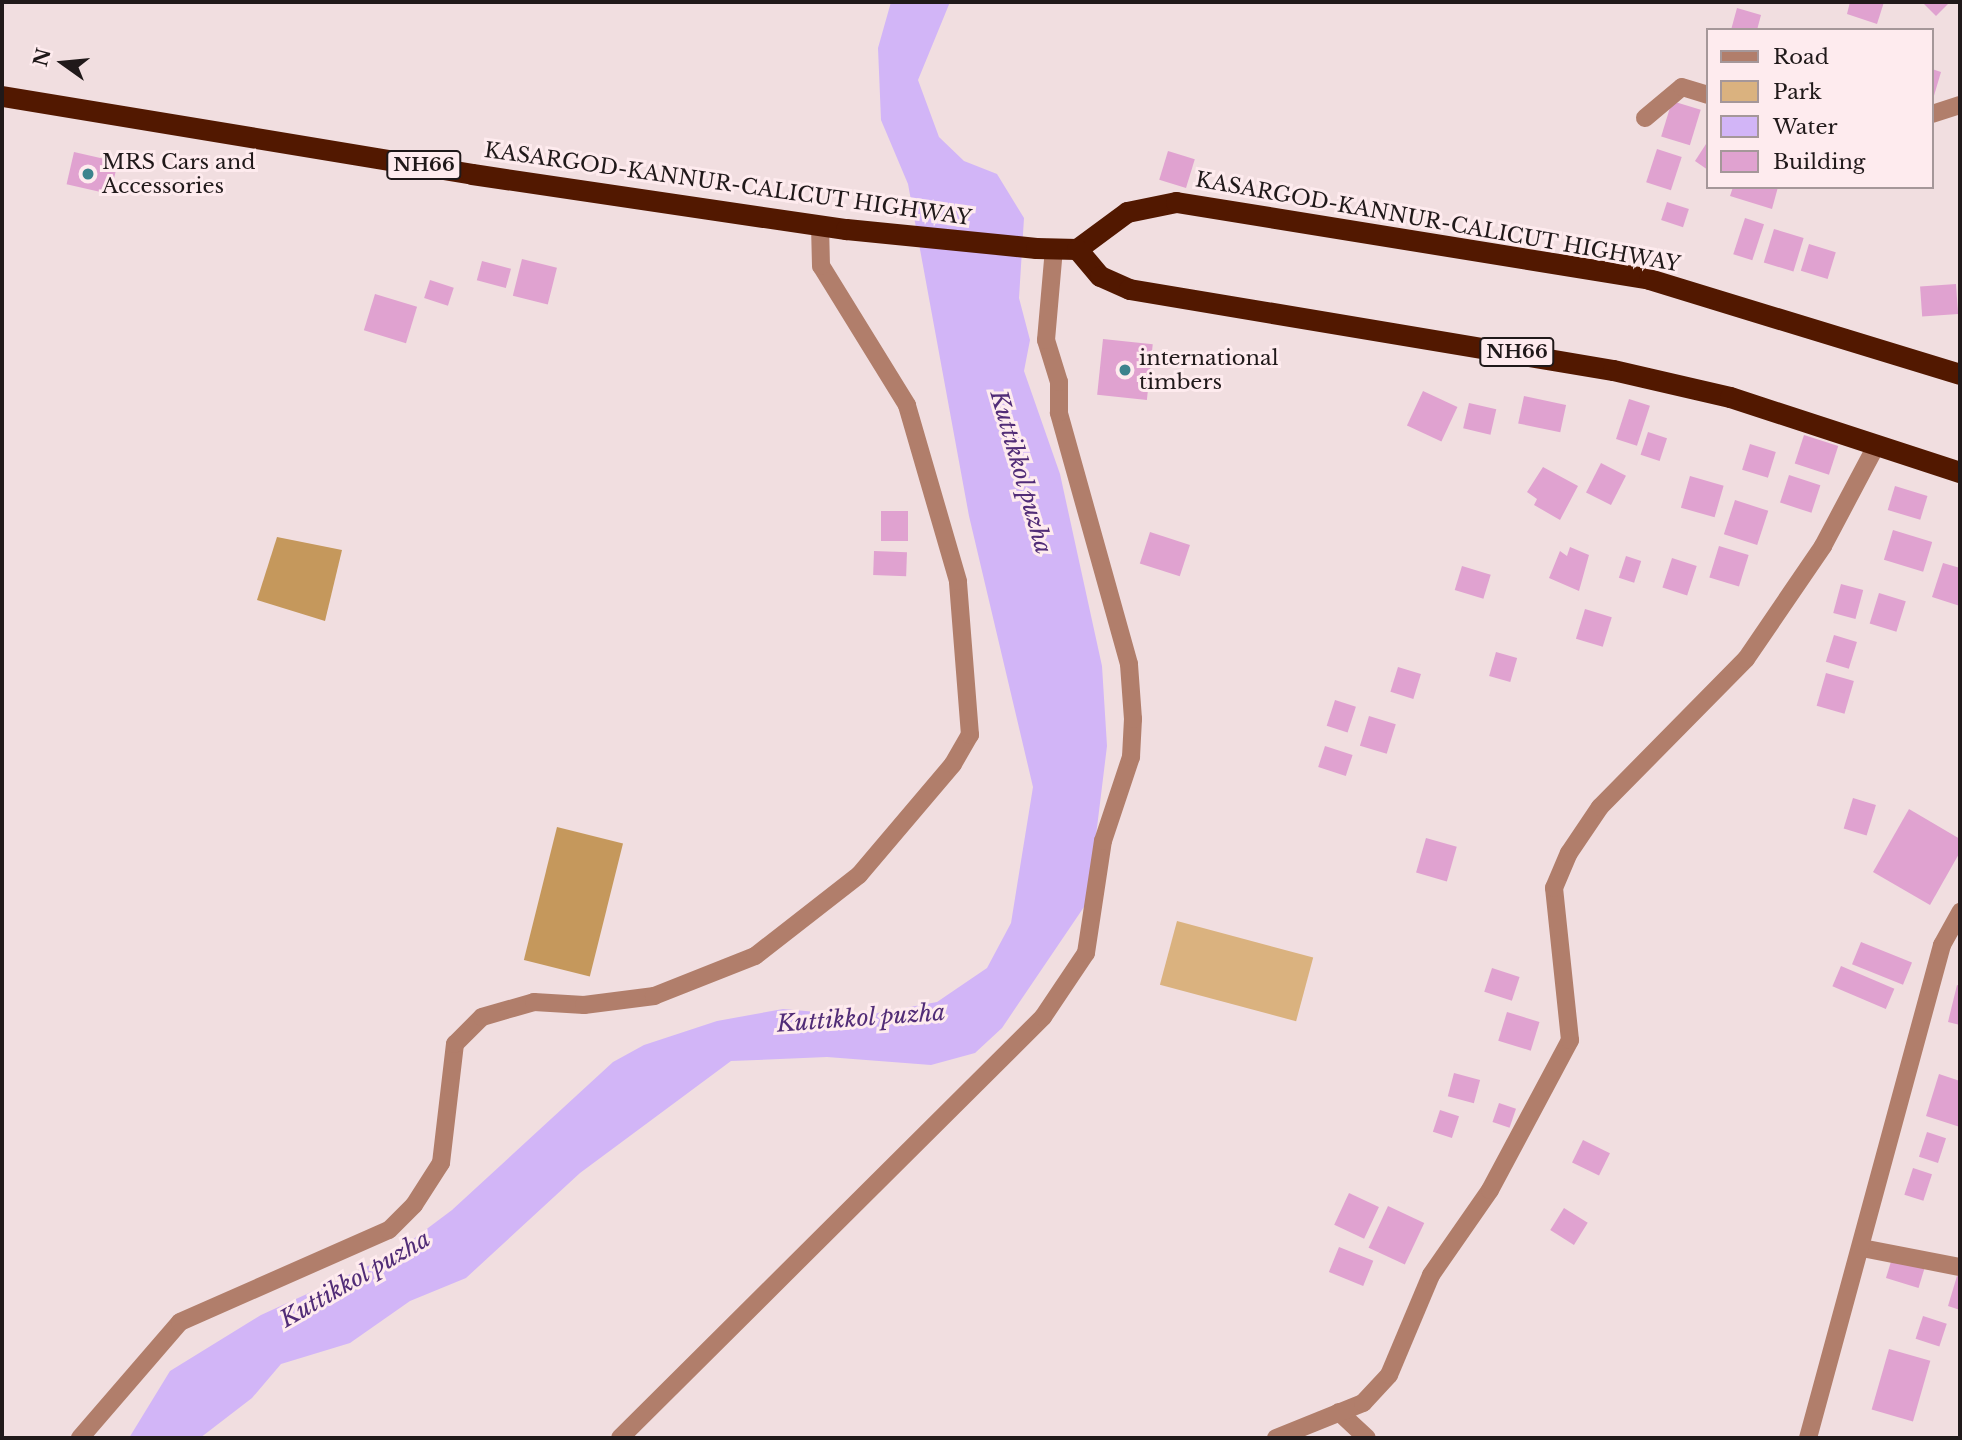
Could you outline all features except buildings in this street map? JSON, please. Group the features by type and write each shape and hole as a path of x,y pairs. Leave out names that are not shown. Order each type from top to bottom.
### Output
{"highway":[{"name":"KASARGOD-KANNUR-CALICUT HIGHWAY","path":"2,96 846,229 1045,248 1077,249 1127,212 1175,202 1649,279 1960,374"},
{"name":"NH66","path":"1077,249 1100,276 1129,289 1613,370 1730,397 1960,472"}],"street":[{"path":"1645,118 1682,87 1706,94"},
{"path":"1934,113 1960,105"},
{"path":"80,1438 180,1322 389,1230 414,1205 441,1163 455,1044 482,1017 534,1002 584,1005 654,996 755,956 859,875 953,764 970,735 958,581 907,405 821,266 820,225"},
{"path":"620,1438 1043,1017 1086,953 1103,841 1131,757 1133,719 1129,664 1059,413 1059,382 1046,340 1045,248"},
{"path":"1276,1438 1363,1403 1390,1375 1431,1275 1490,1189 1570,1040 1554,888 1569,853 1600,807 1746,659 1823,546 1877,444"},
{"path":"1808,1438 1862,1248 1942,946 1960,912"},
{"path":"1862,1248 1960,1267"},
{"path":"1339,1412 1367,1438"}],"green space":[{"path":"1177,921 1313,957 1296,1021 1160,985"}],"shaded area":[{"path":"277,537 342,550 325,621 257,600"},
{"path":"557,827 623,843 590,976 524,960"}],"water":[{"name":"Kuttikkol puzha","path":"891,2 950,2 918,80 939,137 964,161 997,174 1024,218 1019,298 1030,340 1024,371 1060,474 1102,666 1107,746 1088,901 1002,1028 975,1053 931,1065 827,1057 731,1061 580,1173 466,1278 410,1301 350,1343 281,1364 252,1398 200,1438 129,1438 170,1371 261,1315 392,1255 452,1210 613,1062 644,1045 717,1021 783,1009 861,1016 937,1002 987,968 1011,923 1033,787 969,516 908,184 881,120 878,48"}],"place":[{"name":"MRS Cars and Accessories","path":"88,174"},
{"name":"international timbers","path":"1125,370"}]}
